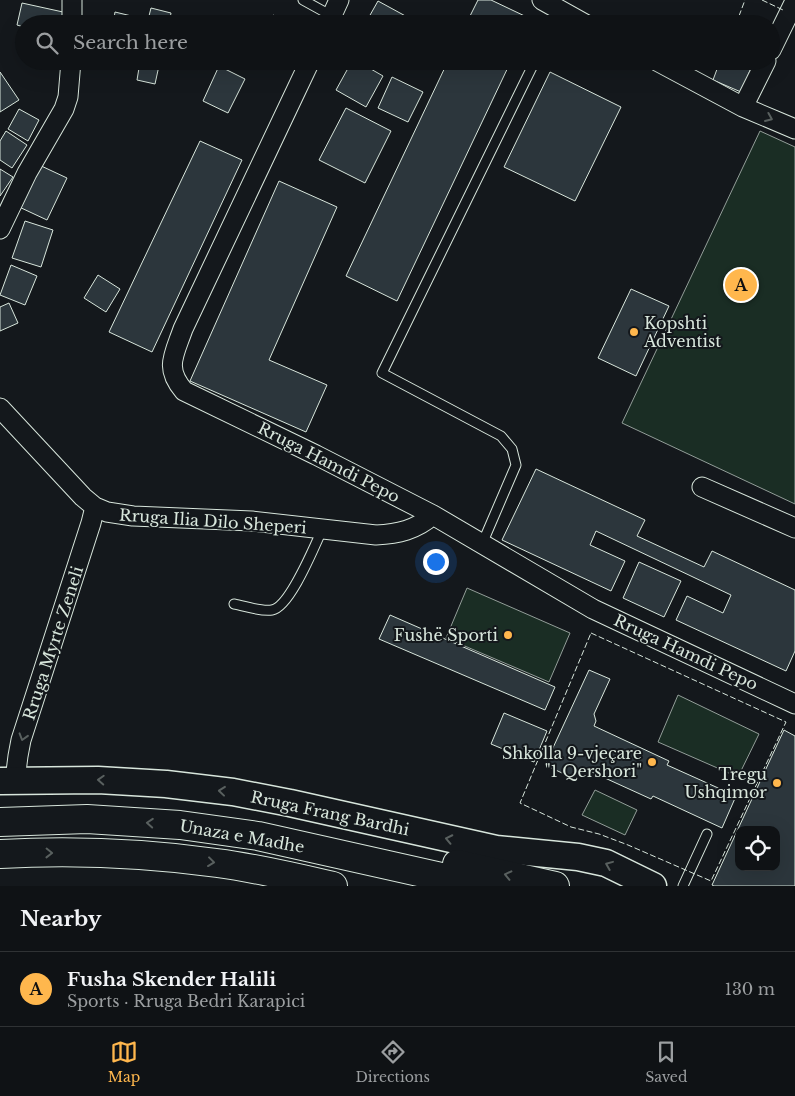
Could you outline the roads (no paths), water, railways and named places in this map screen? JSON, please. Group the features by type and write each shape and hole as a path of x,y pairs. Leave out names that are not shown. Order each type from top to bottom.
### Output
{"highway":[{"name":"Unaza e Madhe","path":"0,822 87,819 180,825 258,836 481,886"},
{"path":"302,846 348,840 555,886"},
{"name":"Unaza e Madhe","path":"0,854 53,852 157,856 218,863 296,881 332,886"}],"main road":[{"name":"Rruga Frang Bardhi","path":"7,780 107,780 166,784 232,792 496,849 578,856 606,863 653,886"}],"street":[{"path":"72,0 72,15"},
{"path":"542,0 554,15"},
{"path":"780,32 795,1"},
{"path":"0,229 26,173 64,109 68,96 70,70"},
{"name":"Rruga Hamdi Pepo","path":"306,70 183,329 171,364 174,380 184,391 316,455 433,515 594,609 795,704"},
{"path":"674,70 743,107 795,129"},
{"path":"743,107 762,70"},
{"name":"Rruga Ilia Dilo Sheperi","path":"1,412 77,491 95,507 107,512 133,516 252,521 376,535 395,534 418,526 433,515"},
{"path":"702,487 795,528"},
{"name":"Rruga Myrte Zeneli","path":"7,780 95,507"}],"lane":[{"path":"303,0 333,13"},
{"path":"482,544 516,465 512,449 501,436 382,373 531,70"},
{"path":"234,604 266,610 281,607 300,576 322,530"},
{"path":"683,886 707,834"}],"place":[{"name":"Fusha Skender Halili","path":"741,285"},
{"name":"Kopshti Adventist","path":"634,332"},
{"name":"Fushë Sporti","path":"508,635"},
{"name":"Shkolla 9-vjeçare \"1 Qershori\"","path":"652,762"},
{"name":"Tregu Ushqimor","path":"777,783"}]}
